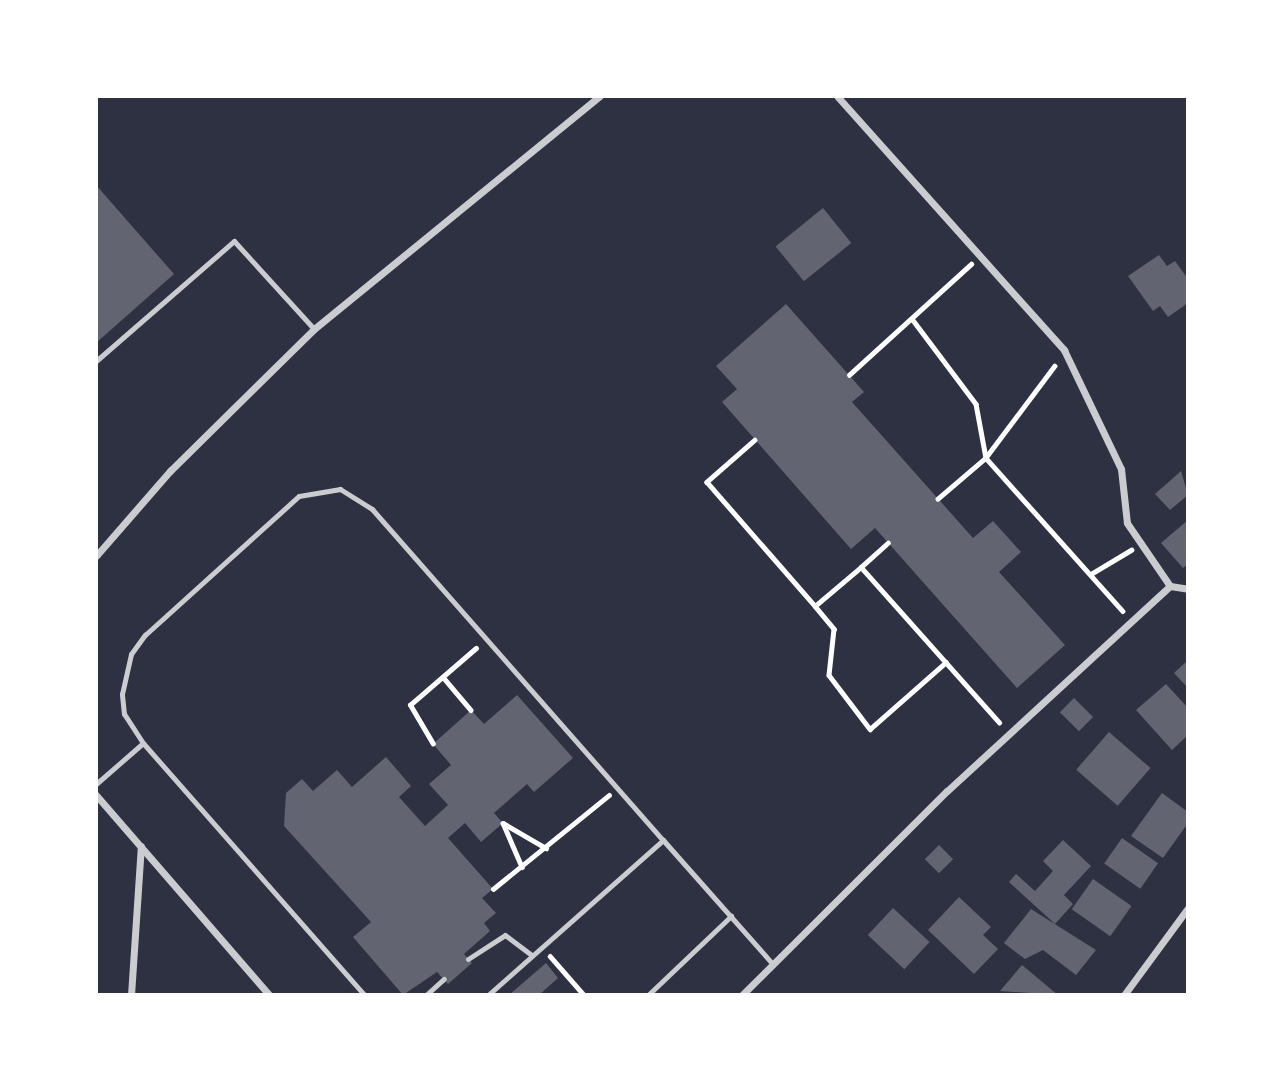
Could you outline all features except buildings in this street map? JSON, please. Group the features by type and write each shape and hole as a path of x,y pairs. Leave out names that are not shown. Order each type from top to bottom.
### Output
{"street":[{"path":"96,556 170,471 314,329 600,96"},
{"path":"836,96 1064,350 1121,469 1126,523 1138,546 1170,586 1188,589"},
{"path":"742,995 1009,734 1170,586"},
{"path":"96,794 269,995"},
{"path":"131,995 141,846"},
{"path":"1124,995 1188,908"}],"lane":[{"path":"96,361 234,241 314,329"},
{"path":"364,995 143,743 124,714 131,654 145,635 299,496 340,489 359,496 772,963"},
{"path":"96,784 143,743"},
{"path":"488,995 663,839"},
{"path":"648,995 731,916"},
{"path":"467,959 505,935 532,955"},
{"path":"426,995 443,979"}],"path":[{"path":"849,374 913,320 980,256"},
{"path":"913,320 976,404 986,458 1132,622"},
{"path":"938,499 986,458 1064,350"},
{"path":"755,440 707,482 834,629 829,675 870,729 946,663"},
{"path":"815,606 888,543"},
{"path":"1091,574 1138,546"},
{"path":"861,567 1009,734"},
{"path":"432,744 410,705 487,638"},
{"path":"443,677 471,710"},
{"path":"493,889 618,788"},
{"path":"522,867 503,823 546,848"},
{"path":"541,947 584,995"}]}
